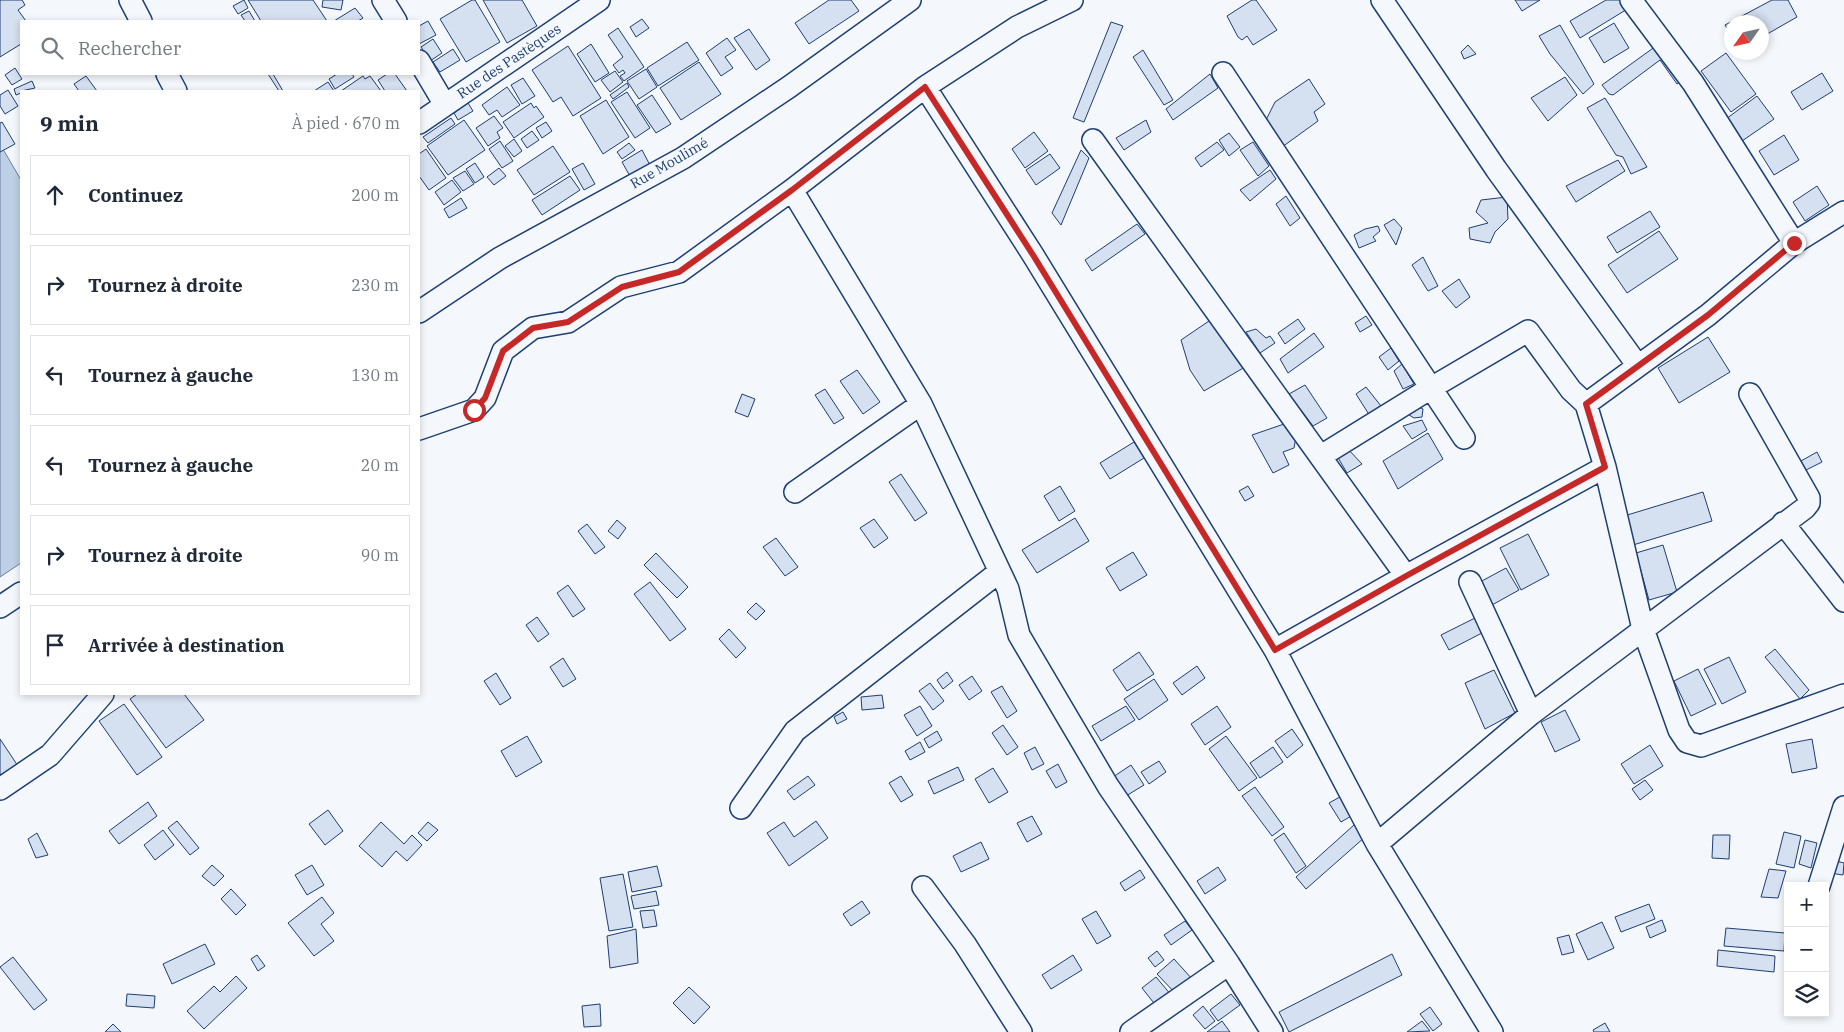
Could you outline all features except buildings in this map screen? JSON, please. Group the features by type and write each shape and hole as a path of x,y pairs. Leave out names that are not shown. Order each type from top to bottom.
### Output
{"street":[{"path":"130,0 140,20"},
{"path":"383,0 395,20"},
{"name":"Rue des Pastèques","path":"420,122 598,0"},
{"path":"420,429 474,410 485,398 503,351 533,328 568,322 622,287 679,272 792,190 925,87 1017,27 1072,0"},
{"path":"1382,0 1496,169 1638,366"},
{"path":"1631,0 1693,83 1794,243"},
{"name":"Rue Moulimé","path":"420,311 500,258 683,158 789,87 896,4"},
{"path":"420,63 445,105"},
{"path":"1223,73 1464,438"},
{"path":"168,75 176,90"},
{"path":"925,87 1033,255 1275,650 1377,844 1492,1032"},
{"path":"1093,140 1406,576"},
{"path":"792,190 921,404 1008,589 1019,635 1108,786 1229,964 1272,1032"},
{"path":"1586,404 1708,315 1794,243 1842,218"},
{"path":"1321,456 1431,388 1528,332 1571,390 1586,404 1605,467 1643,629 1679,730 1687,742 1701,746 1844,695"},
{"path":"1377,844 1531,714 1805,508 1809,503 1809,498 1750,394"},
{"path":"795,492 921,404"},
{"path":"1275,650 1605,467"},
{"path":"1783,523 1844,601"},
{"path":"741,808 795,731 999,572"},
{"path":"1470,582 1531,714"},
{"path":"0,606 20,595"},
{"path":"0,789 50,755 102,695"},
{"path":"1820,882 1844,807"},
{"path":"922,887 965,944 1021,1032"},
{"path":"1131,1032 1229,964"}],"water":[{"path":"0,144 20,178 20,564 0,577"}],"route":[{"path":"474,410 485,398 503,351 533,328 568,322 622,287 679,272 792,190 925,87 1033,255 1275,650 1605,467 1586,404 1708,315 1794,243"}]}
